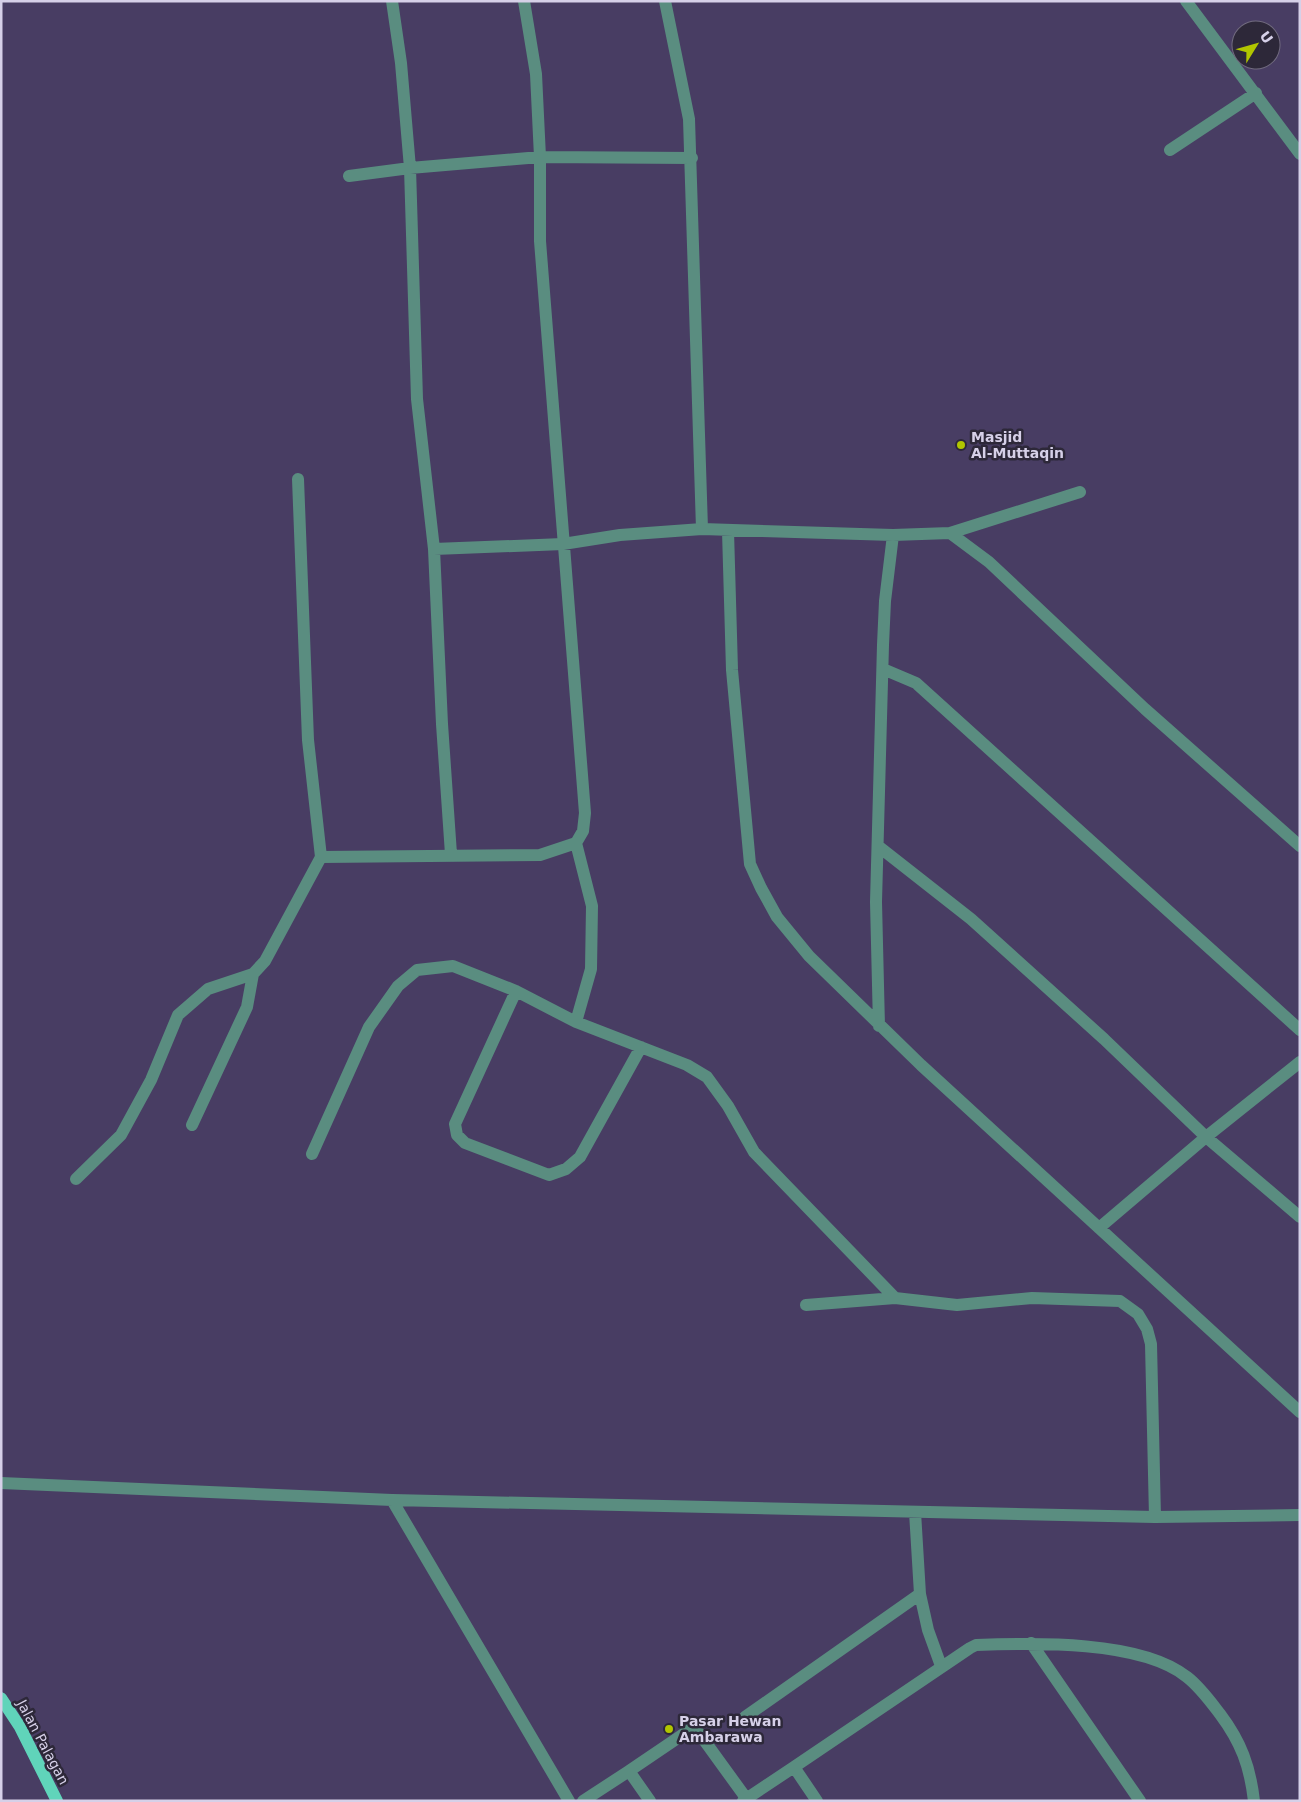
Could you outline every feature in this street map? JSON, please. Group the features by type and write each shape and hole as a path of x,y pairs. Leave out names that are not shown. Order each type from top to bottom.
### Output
{"main road":[{"name":"Jalan Palagan","path":"1,1698 20,1727 57,1801"}],"street":[{"path":"392,1 401,63 410,168 417,399 434,549 442,724 451,854"},
{"path":"321,857 451,854 540,855 576,842 583,831 585,813 540,241 540,157 536,74 524,1"},
{"path":"665,1 689,119 692,158 702,529"},
{"path":"1186,1 1300,154"},
{"path":"1170,150 1256,93"},
{"path":"349,176 410,168 540,157 692,158"},
{"path":"76,1179 121,1135 152,1080 178,1014 208,989 253,974 265,961 321,857 308,740 298,479"},
{"path":"434,549 563,544 620,535 702,529 893,535 950,533 1080,492"},
{"path":"728,531 732,670 750,864 777,917 809,956 879,1026 1300,1412"},
{"path":"950,533 989,562 1145,709 1300,846"},
{"path":"879,1026 876,902 885,601 893,535"},
{"path":"883,669 916,683 1300,1030"},
{"path":"576,842 592,906 591,969 576,1022"},
{"path":"878,846 971,919 1104,1040 1206,1137 1300,1217"},
{"path":"312,1154 369,1027 398,986 417,970 453,966 516,991 576,1022 687,1065 707,1077 728,1106 754,1152 895,1298"},
{"path":"192,1124 247,1007 253,974"},
{"path":"516,991 455,1124 457,1135 465,1143 549,1175 566,1169 580,1157 640,1047"},
{"path":"1099,1228 1206,1137 1300,1062"},
{"path":"806,1305 895,1298 957,1304 1032,1298 1120,1301 1138,1314 1147,1329 1150,1344 1156,1517"},
{"path":"1,1483 392,1500 1156,1517 1299,1518"},
{"path":"392,1500 569,1801"},
{"path":"915,1512 920,1594 928,1630 942,1666"},
{"path":"745,1717 920,1594"},
{"path":"1031,1643 1140,1801"},
{"path":"583,1801 691,1729 696,1729 744,1800 942,1666 976,1646 1031,1643 1132,1653 1170,1666 1187,1676 1205,1694 1242,1749 1251,1774 1254,1801"},
{"path":"794,1767 818,1801"},
{"path":"629,1771 650,1801"}],"place":[{"name":"Masjid Al-Muttaqin","path":"961,445"},
{"name":"Pasar Hewan Ambarawa","path":"669,1729"}]}
